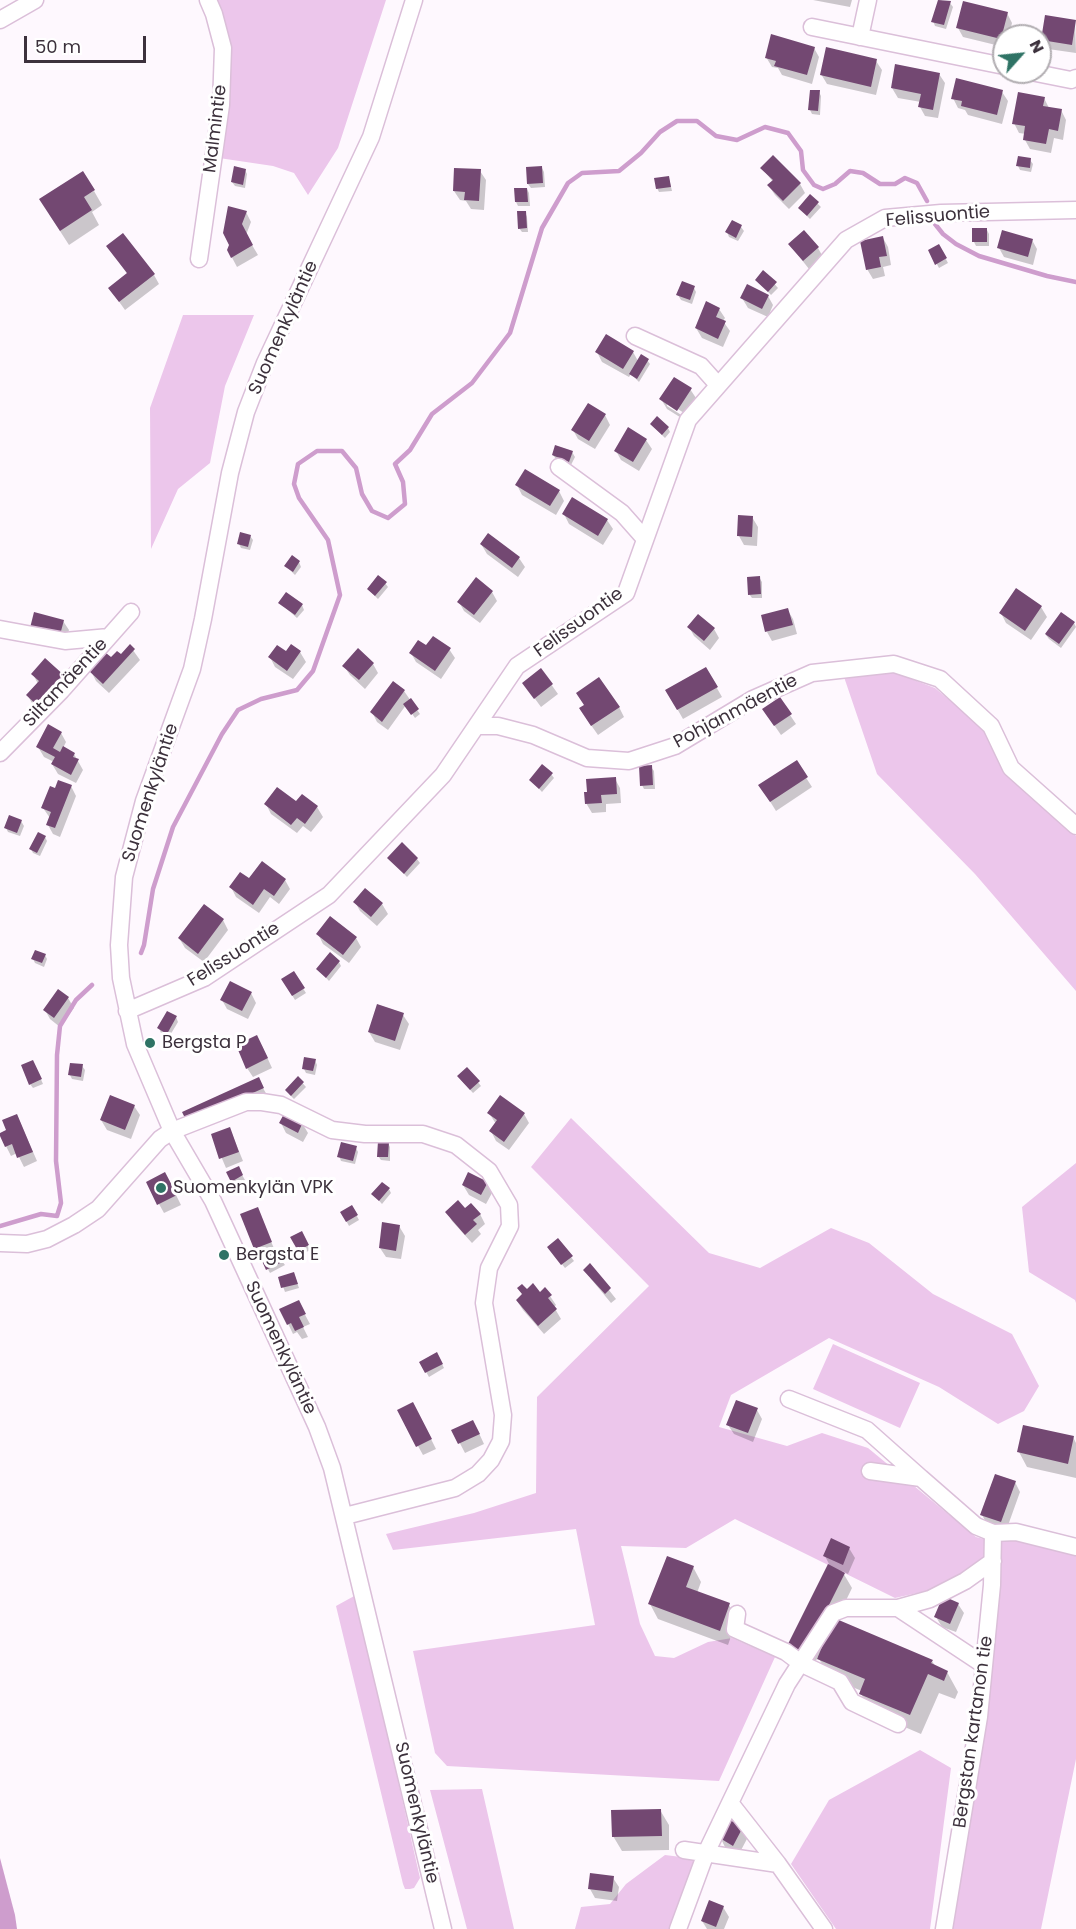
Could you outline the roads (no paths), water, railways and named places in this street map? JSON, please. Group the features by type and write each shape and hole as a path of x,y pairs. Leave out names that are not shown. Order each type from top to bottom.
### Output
{"street":[{"path":"0,20 35,0"},
{"name":"Malmintie","path":"199,259 221,105 224,48 208,0"},
{"name":"Suomenkyläntie","path":"414,0 371,136 265,363 246,412 230,473 192,669 144,801 124,877 119,945 121,978 135,1044 172,1131 213,1201 317,1427 332,1468 443,1929"},
{"path":"860,37 868,0"},
{"path":"812,27 992,64"},
{"path":"1052,76 1071,80 1076,78"},
{"name":"Felissuontie","path":"127,1011 204,978 328,895 443,775 517,666 626,593 688,420 846,240 885,218 941,213 1076,210"},
{"path":"635,336 701,366 718,385"},
{"path":"559,467 622,513 645,539"},
{"name":"Siltamäentie","path":"0,753 61,691 131,612"},
{"path":"0,629 65,641 108,637"},
{"name":"Pohjanmäentie","path":"477,726 498,726 533,735 587,758 629,761 675,746 753,699 812,673 894,664 940,680 990,726 1011,768 1076,826"},
{"path":"0,1243 27,1244 47,1239 74,1225 98,1209 160,1139 172,1131 246,1102 281,1105 332,1130 365,1134 423,1134 456,1145 489,1172 509,1205 510,1226 489,1268 484,1303 503,1415 501,1442 491,1460 478,1474 454,1488 345,1516"},
{"path":"789,1399 867,1430 976,1526 993,1533 1016,1532 1076,1547"},
{"path":"870,1471 921,1478"},
{"name":"Bergstan kartanon tie","path":"944,1929 979,1717 992,1586 993,1533"},
{"path":"678,1929 706,1853 787,1684 833,1613 846,1608 898,1608 930,1599 965,1581 993,1561"},
{"path":"898,1608 984,1665"},
{"path":"737,1614 735,1629 786,1652 801,1664 840,1682 852,1702 898,1724"},
{"path":"731,1804 778,1864 824,1929"},
{"path":"684,1850 778,1864"}],"waterway":[{"path":"141,953 153,889 173,827 222,734 238,710 261,699 297,690 313,671 340,595 328,540 299,498 294,484 298,464 317,451 342,451 356,468 362,494 372,511 388,518 405,504 403,482 395,464 410,450 432,414 472,383 510,333 542,228 568,183 582,173 619,171 641,153 660,132 677,121 697,121 716,136 737,140 765,127 788,133 801,151 803,170 814,185 823,189 835,184 850,171 863,173 880,184 895,184 905,178 917,183 927,201"},
{"path":"935,224 956,244 979,256 1076,282"},
{"path":"0,1226 41,1214 57,1216 61,1203 56,1161 57,1055 60,1026 76,1000 92,985"}],"place":[{"name":"Bergsta P","path":"150,1043"},
{"name":"Suomenkylän VPK","path":"161,1188"},
{"name":"Bergsta E","path":"224,1255"}]}
